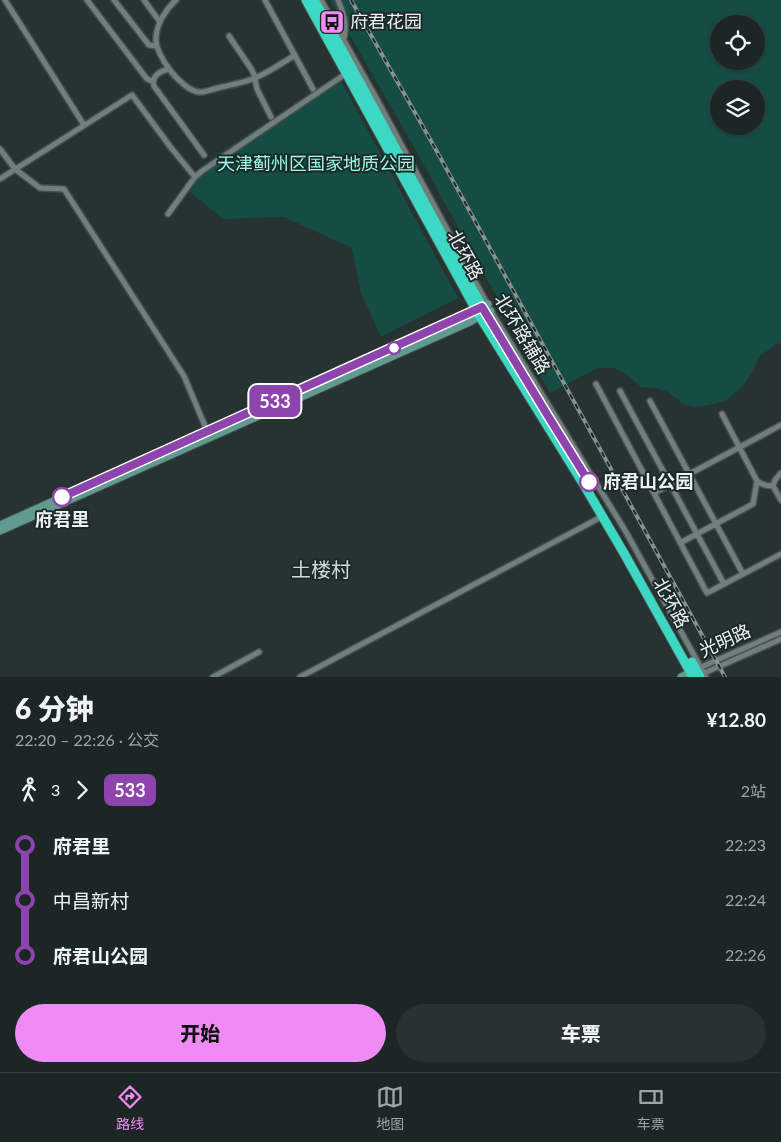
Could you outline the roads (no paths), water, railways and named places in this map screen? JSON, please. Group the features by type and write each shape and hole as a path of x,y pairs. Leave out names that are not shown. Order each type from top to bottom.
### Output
{"highway":[{"name":"北环路","path":"306,0 603,516 699,674"},
{"name":"北环路","path":"314,0 342,43 484,310 594,490 699,674"}],"main road":[{"path":"0,531 484,310"},
{"path":"0,524 209,435"},
{"name":"光明路","path":"680,677 699,674"}],"street":[{"path":"0,5 5,0 84,125"},
{"path":"87,0 147,79 152,81 204,156"},
{"path":"114,0 149,45 157,46"},
{"path":"144,0 160,22"},
{"path":"176,0 169,6 160,22 156,37 157,46 169,69 180,81 190,88 199,92 254,79 295,55"},
{"path":"265,0 313,89"},
{"path":"321,0 342,43"},
{"path":"338,0 346,22 342,43"},
{"path":"229,36 252,70 256,89 271,117"},
{"path":"152,81 162,70 169,69"},
{"path":"168,214 195,176 344,75"},
{"path":"0,179 132,95 172,149 195,176"},
{"path":"0,148 16,169 40,188 64,189 184,376 209,435"},
{"path":"596,384 707,593 781,554"},
{"path":"620,391 724,584"},
{"path":"650,401 742,574"},
{"path":"722,414 757,481 767,486 773,486"},
{"path":"654,494 781,425"},
{"path":"773,486 781,473"},
{"path":"680,543 753,504 757,481"},
{"path":"773,486 781,500"},
{"path":"300,677 603,516"},
{"name":"光明路","path":"699,674 781,632"},
{"name":"光明路","path":"699,674 781,639"},
{"path":"212,677 259,652"}],"railway":[{"path":"351,0 435,148 725,677"}],"place":[{"name":"府君花园","path":"332,22"},
{"name":"府君山公园","path":"589,482"},
{"name":"府君里","path":"62,497"}],"district":[{"name":"土楼村","path":"321,570"}],"park label":[{"name":"天津蓟州区国家地质公园","path":"316,164"}]}
